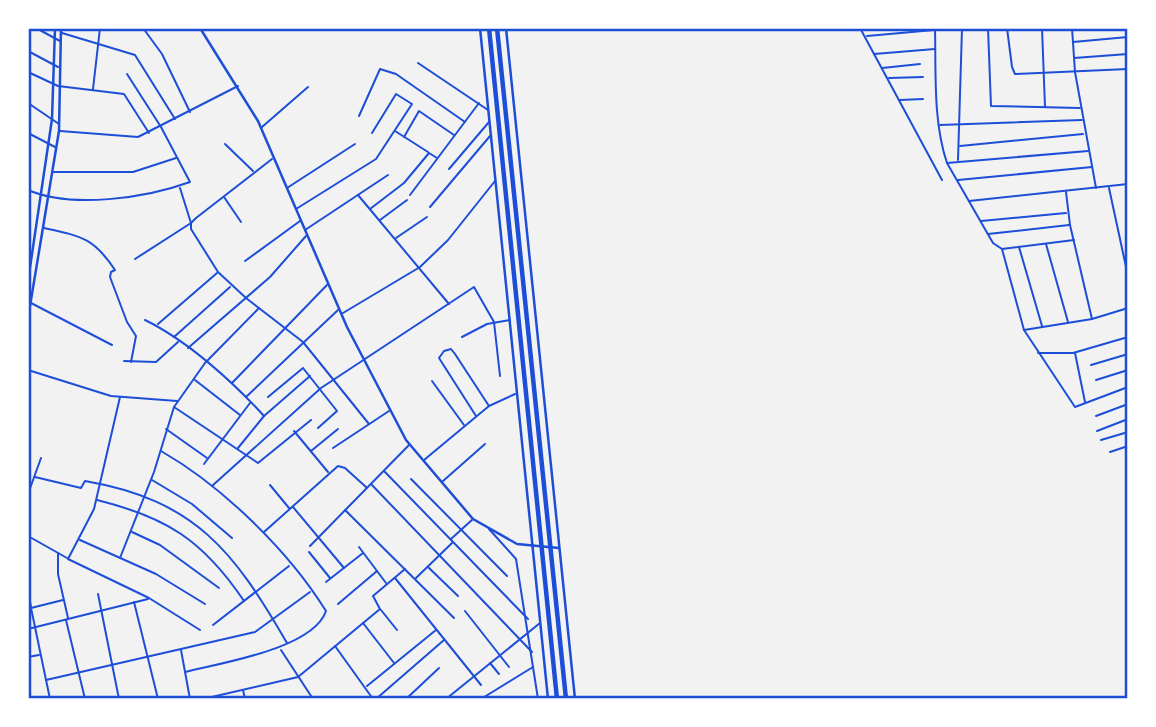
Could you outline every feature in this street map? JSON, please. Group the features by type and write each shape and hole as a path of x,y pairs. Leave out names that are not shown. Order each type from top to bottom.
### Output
{"highway":[{"path":"489,28 557,699"},
{"path":"498,28 566,699"}],"street":[{"path":"36,28 60,41"},
{"path":"28,281 52,119 55,28"},
{"path":"93,89 100,28"},
{"path":"143,28 162,54 190,113"},
{"path":"201,28 261,128 341,314 409,444 473,519 517,544 533,548 560,548"},
{"path":"480,28 548,699"},
{"path":"506,28 575,699"},
{"path":"860,28 942,180"},
{"path":"958,162 961,28"},
{"path":"988,28 991,106 1080,108"},
{"path":"1007,28 1013,72 1019,75 1128,69"},
{"path":"1042,28 1045,108"},
{"path":"1072,28 1080,108 1096,188"},
{"path":"864,36 935,29 940,125 947,163 996,246 1002,249 1074,240"},
{"path":"28,318 59,131 58,67 61,30 135,55 175,120"},
{"path":"1072,42 1128,37"},
{"path":"874,54 936,48"},
{"path":"28,51 58,67"},
{"path":"1074,58 1128,54"},
{"path":"418,63 489,110"},
{"path":"881,68 920,64"},
{"path":"359,116 380,69 397,74 465,122"},
{"path":"28,72 58,86 124,94 149,133"},
{"path":"28,190 50,198 137,198 190,181 161,127 127,74"},
{"path":"886,78 923,77"},
{"path":"59,131 132,137 149,133 238,86"},
{"path":"261,128 309,87"},
{"path":"296,209 376,159 412,104 396,93 372,133"},
{"path":"898,100 923,99"},
{"path":"28,103 59,124"},
{"path":"410,195 479,103"},
{"path":"404,137 419,110 455,136"},
{"path":"940,125 1083,120"},
{"path":"449,169 490,121"},
{"path":"395,131 437,158"},
{"path":"28,133 56,147"},
{"path":"959,146 1086,134"},
{"path":"430,207 491,135"},
{"path":"225,144 254,172"},
{"path":"286,188 355,144"},
{"path":"947,163 1089,151"},
{"path":"370,209 399,188 429,153"},
{"path":"54,172 126,173 177,158"},
{"path":"135,259 191,223 273,159"},
{"path":"957,181 1093,167"},
{"path":"305,230 388,175"},
{"path":"341,314 419,267 442,247 496,180"},
{"path":"969,201 1128,184"},
{"path":"179,186 197,240 218,272 246,298 303,342 369,424"},
{"path":"1109,187 1128,276"},
{"path":"1066,191 1070,225 1092,318"},
{"path":"358,195 450,306"},
{"path":"224,196 241,222"},
{"path":"380,220 407,200"},
{"path":"980,221 1068,213"},
{"path":"396,239 427,217"},
{"path":"245,261 300,220"},
{"path":"987,234 1070,225"},
{"path":"43,228 83,237 94,243 109,261 115,271 111,272 110,277 127,322 136,336 131,362"},
{"path":"188,348 246,298 307,236"},
{"path":"28,237 33,240"},
{"path":"1046,244 1068,323"},
{"path":"1018,247 1042,327"},
{"path":"1002,249 1024,330 1075,407 1128,387"},
{"path":"157,326 218,272"},
{"path":"232,383 327,284"},
{"path":"173,337 232,286"},
{"path":"212,486 321,388 450,306 474,287 495,321 500,376"},
{"path":"30,303 112,345"},
{"path":"120,558 151,480 177,401 205,363 259,308"},
{"path":"1024,330 1092,318 1128,308"},
{"path":"246,397 339,309"},
{"path":"145,320 173,337 232,383 264,416"},
{"path":"462,337 495,321 510,320"},
{"path":"1038,353 1075,352 1128,337"},
{"path":"124,361 156,362 178,341"},
{"path":"477,416 439,358 444,351 451,349 489,406"},
{"path":"1075,352 1085,403"},
{"path":"1091,365 1128,354"},
{"path":"268,397 302,368 338,411 318,428"},
{"path":"28,370 120,397 177,401"},
{"path":"1096,380 1128,370"},
{"path":"238,448 264,416 310,375"},
{"path":"193,379 241,415"},
{"path":"432,381 465,426"},
{"path":"423,461 489,406 516,393"},
{"path":"68,559 97,500 120,397"},
{"path":"204,464 251,402"},
{"path":"1096,416 1128,404"},
{"path":"174,407 260,463 294,431 311,420"},
{"path":"333,448 390,410"},
{"path":"1097,431 1128,419"},
{"path":"166,429 208,458"},
{"path":"310,452 338,429"},
{"path":"294,431 328,473"},
{"path":"1101,440 1128,432"},
{"path":"310,546 409,444"},
{"path":"442,482 485,444"},
{"path":"1110,452 1128,446"},
{"path":"161,451 212,486 253,523 326,612 281,649 185,672"},
{"path":"28,494 41,458"},
{"path":"263,533 328,473 341,466 367,488"},
{"path":"384,471 528,619"},
{"path":"35,478 81,488 85,481 100,484 145,495 171,507 201,528 234,561 256,591 287,644"},
{"path":"411,479 507,576"},
{"path":"151,480 192,504 232,538"},
{"path":"370,484 521,637 532,652"},
{"path":"270,485 344,568"},
{"path":"97,500 139,511 180,531 228,578 244,601"},
{"path":"345,510 454,618"},
{"path":"415,579 473,519"},
{"path":"489,528 516,559 530,628 538,698 533,699"},
{"path":"131,532 160,545 219,588"},
{"path":"28,542 29,536 68,559 149,598 200,630"},
{"path":"79,539 156,574 205,604"},
{"path":"359,547 387,584"},
{"path":"309,552 331,579"},
{"path":"58,553 63,600 85,699"},
{"path":"327,582 363,553"},
{"path":"213,625 290,565"},
{"path":"427,567 458,596"},
{"path":"397,630 373,597 405,569"},
{"path":"338,604 377,570"},
{"path":"395,577 481,685"},
{"path":"46,680 256,632 311,592"},
{"path":"28,594 50,699"},
{"path":"97,594 119,699"},
{"path":"28,629 149,598"},
{"path":"31,608 63,600"},
{"path":"134,602 158,699"},
{"path":"203,699 298,677 380,609"},
{"path":"465,611 509,667"},
{"path":"363,623 394,664"},
{"path":"446,699 530,628 541,623"},
{"path":"367,686 436,629"},
{"path":"335,646 374,699 444,639"},
{"path":"181,649 190,699"},
{"path":"281,649 313,699"},
{"path":"28,657 40,655"},
{"path":"490,663 499,674"},
{"path":"481,699 534,667"},
{"path":"406,699 439,668"},
{"path":"243,690 245,699"}]}
